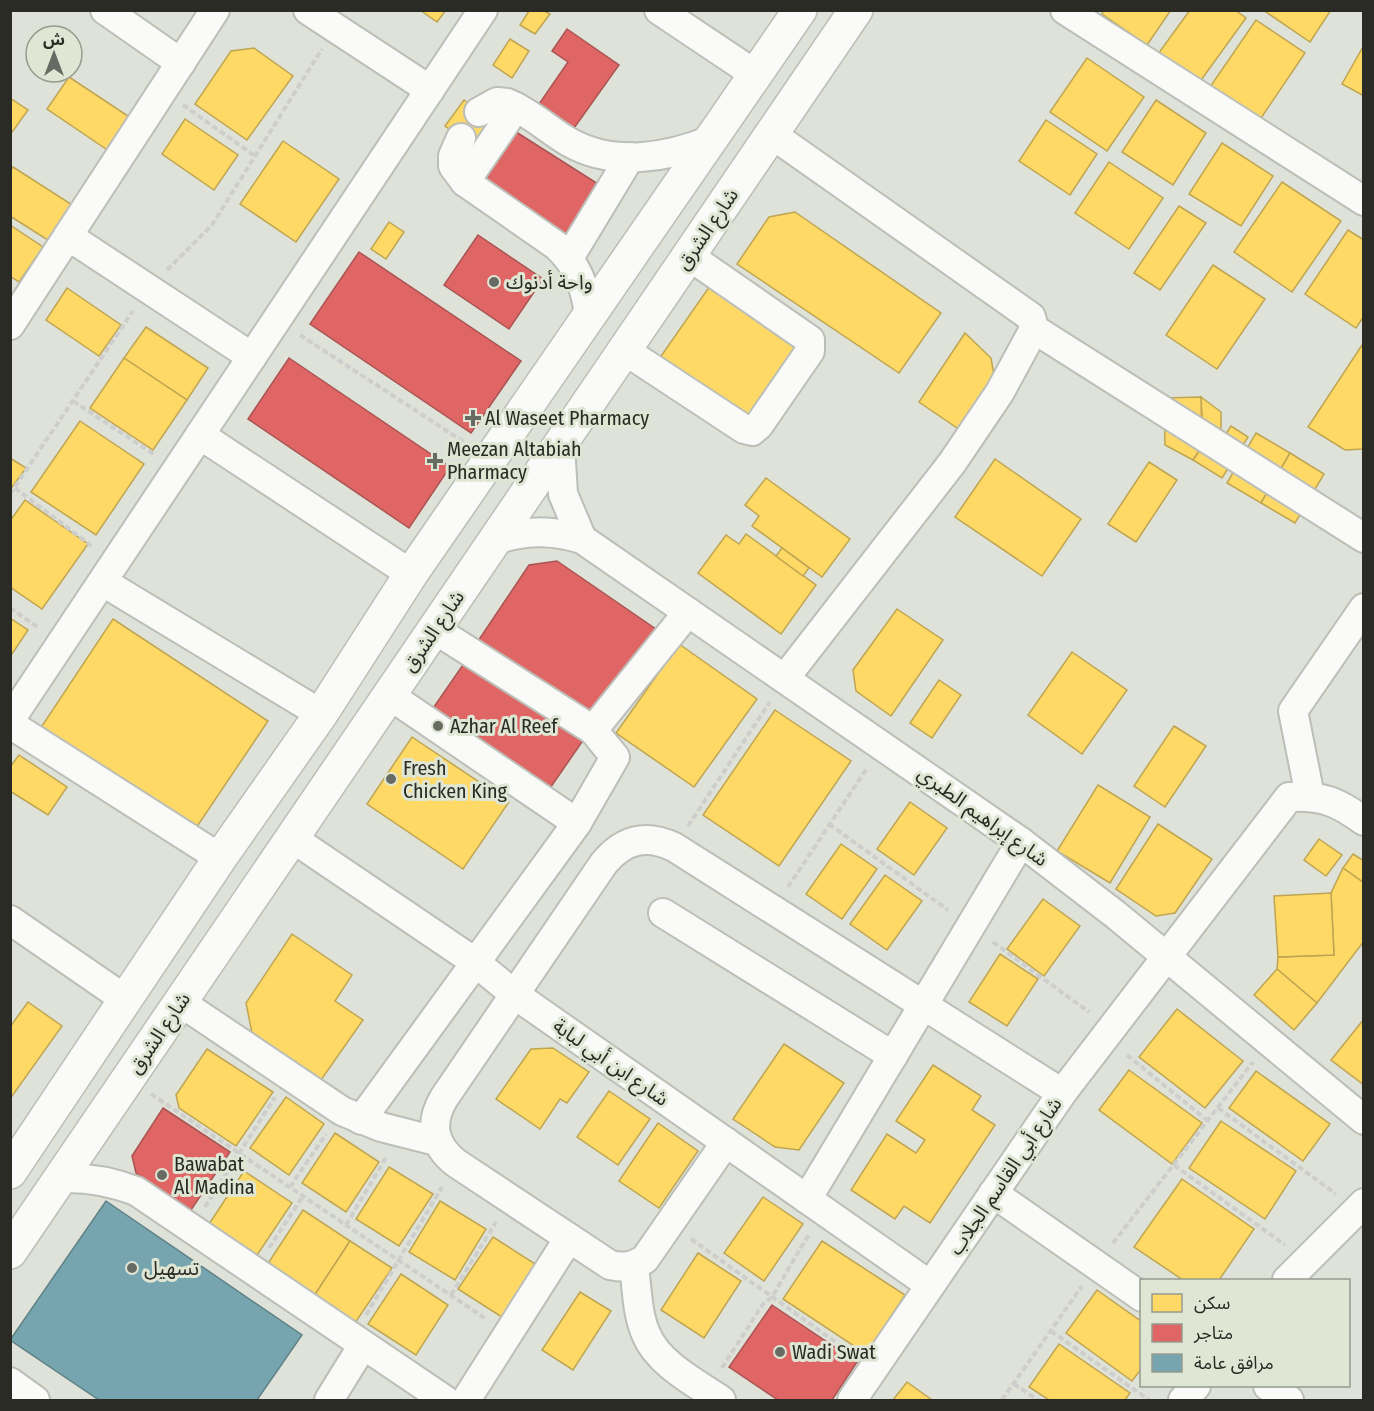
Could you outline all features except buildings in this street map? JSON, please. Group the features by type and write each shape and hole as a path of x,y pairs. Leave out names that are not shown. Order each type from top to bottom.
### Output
{"main road":[{"path":"14,1161 321,714 411,574 800,10"},
{"name":"شارع الشرق","path":"10,1252 689,256 770,133 856,10"}],"street":[{"path":"105,10 181,63"},
{"path":"11,323 215,10"},
{"path":"308,10 430,90"},
{"path":"220,858 10,722 483,10"},
{"path":"658,10 756,75"},
{"path":"1065,10 1364,201"},
{"path":"479,112 497,102 516,107 580,147 609,156 672,154 711,140"},
{"path":"465,182 516,107"},
{"path":"770,133 1030,317 1034,329 1364,538"},
{"path":"461,138 453,156 453,166 465,182 557,246 569,258 580,275 589,314"},
{"path":"569,258 630,157"},
{"path":"68,236 252,357"},
{"path":"624,350 744,429 752,431 759,425 810,351 810,340 689,256"},
{"path":"785,678 952,463 1000,392 1034,329"},
{"path":"200,435 411,574"},
{"path":"560,445 563,494 582,539"},
{"name":"شارع إبراهيم الطبري","path":"495,540 516,533 538,531 560,533 582,539 1021,842 1167,957 1364,1120"},
{"path":"109,572 321,714"},
{"path":"1364,608 1293,711 1310,796 1340,804 1364,821"},
{"path":"592,730 688,612"},
{"path":"351,1115 475,962 577,823 615,757 592,730 434,629"},
{"path":"389,695 577,823"},
{"name":"شارع أبي القاسم الجلاب","path":"852,1401 1062,1093 1289,797 1310,796"},
{"name":"شارع ابن أبي لبابة","path":"292,838 475,962 514,994 930,1286"},
{"path":"726,1142 645,1259 634,1266 610,1265 456,1163 444,1154 436,1141 434,1126 436,1111 514,994 615,851 628,843 644,839 660,841 674,847 1062,1093"},
{"path":"815,1204 892,1056 1021,842"},
{"path":"663,913 892,1056"},
{"path":"10,920 126,1000"},
{"path":"180,1002 288,1076 351,1115 436,1141"},
{"path":"61,1178 86,1178 112,1182 136,1191 445,1401"},
{"path":"993,1193 1140,1296"},
{"path":"1289,1279 1360,1206"},
{"path":"466,1401 569,1238"},
{"path":"634,1266 642,1323 651,1345 666,1361 714,1395"},
{"path":"329,1401 358,1341"},
{"path":"10,1382 34,1401"},
{"path":"1183,1401 1195,1387"},
{"path":"1269,1387 1289,1401"}],"path":[{"path":"10,494 148,289 212,225 335,28"},
{"path":"163,91 255,156"},
{"path":"277,320 490,459"},
{"path":"73,401 177,469"},
{"path":"15,488 109,572"},
{"path":"10,608 61,644"},
{"path":"674,847 785,678"},
{"path":"772,910 882,745"},
{"path":"1105,1037 1208,1120"},
{"path":"1002,1401 1096,1265 1268,1042"},
{"path":"192,1227 288,1076"},
{"path":"128,1078 509,1334"},
{"path":"1218,1108 1360,1206"},
{"path":"290,1187 351,1115"},
{"path":"345,1224 401,1132"},
{"path":"358,1341 399,1261 456,1163"},
{"path":"1174,1165 1306,1259"},
{"path":"255,1271 303,1196"},
{"path":"450,1295 510,1199"},
{"path":"714,1395 763,1304 772,1297 815,1204"},
{"path":"670,1224 873,1369"},
{"path":"1051,1331 1149,1401"},
{"path":"1014,1384 1038,1401"}],"place":[{"name":"واحة أدنوك","path":"494,282"},
{"name":"Al Waseet Pharmacy","path":"473,418"},
{"name":"Meezan Altabiah Pharmacy","path":"435,461"},
{"name":"Azhar Al Reef","path":"438,726"},
{"name":"Fresh Chicken King","path":"391,779"},
{"name":"Bawabat Al Madina","path":"162,1175"},
{"name":"تسهيل","path":"132,1268"},
{"name":"Wadi Swat","path":"780,1352"}]}
